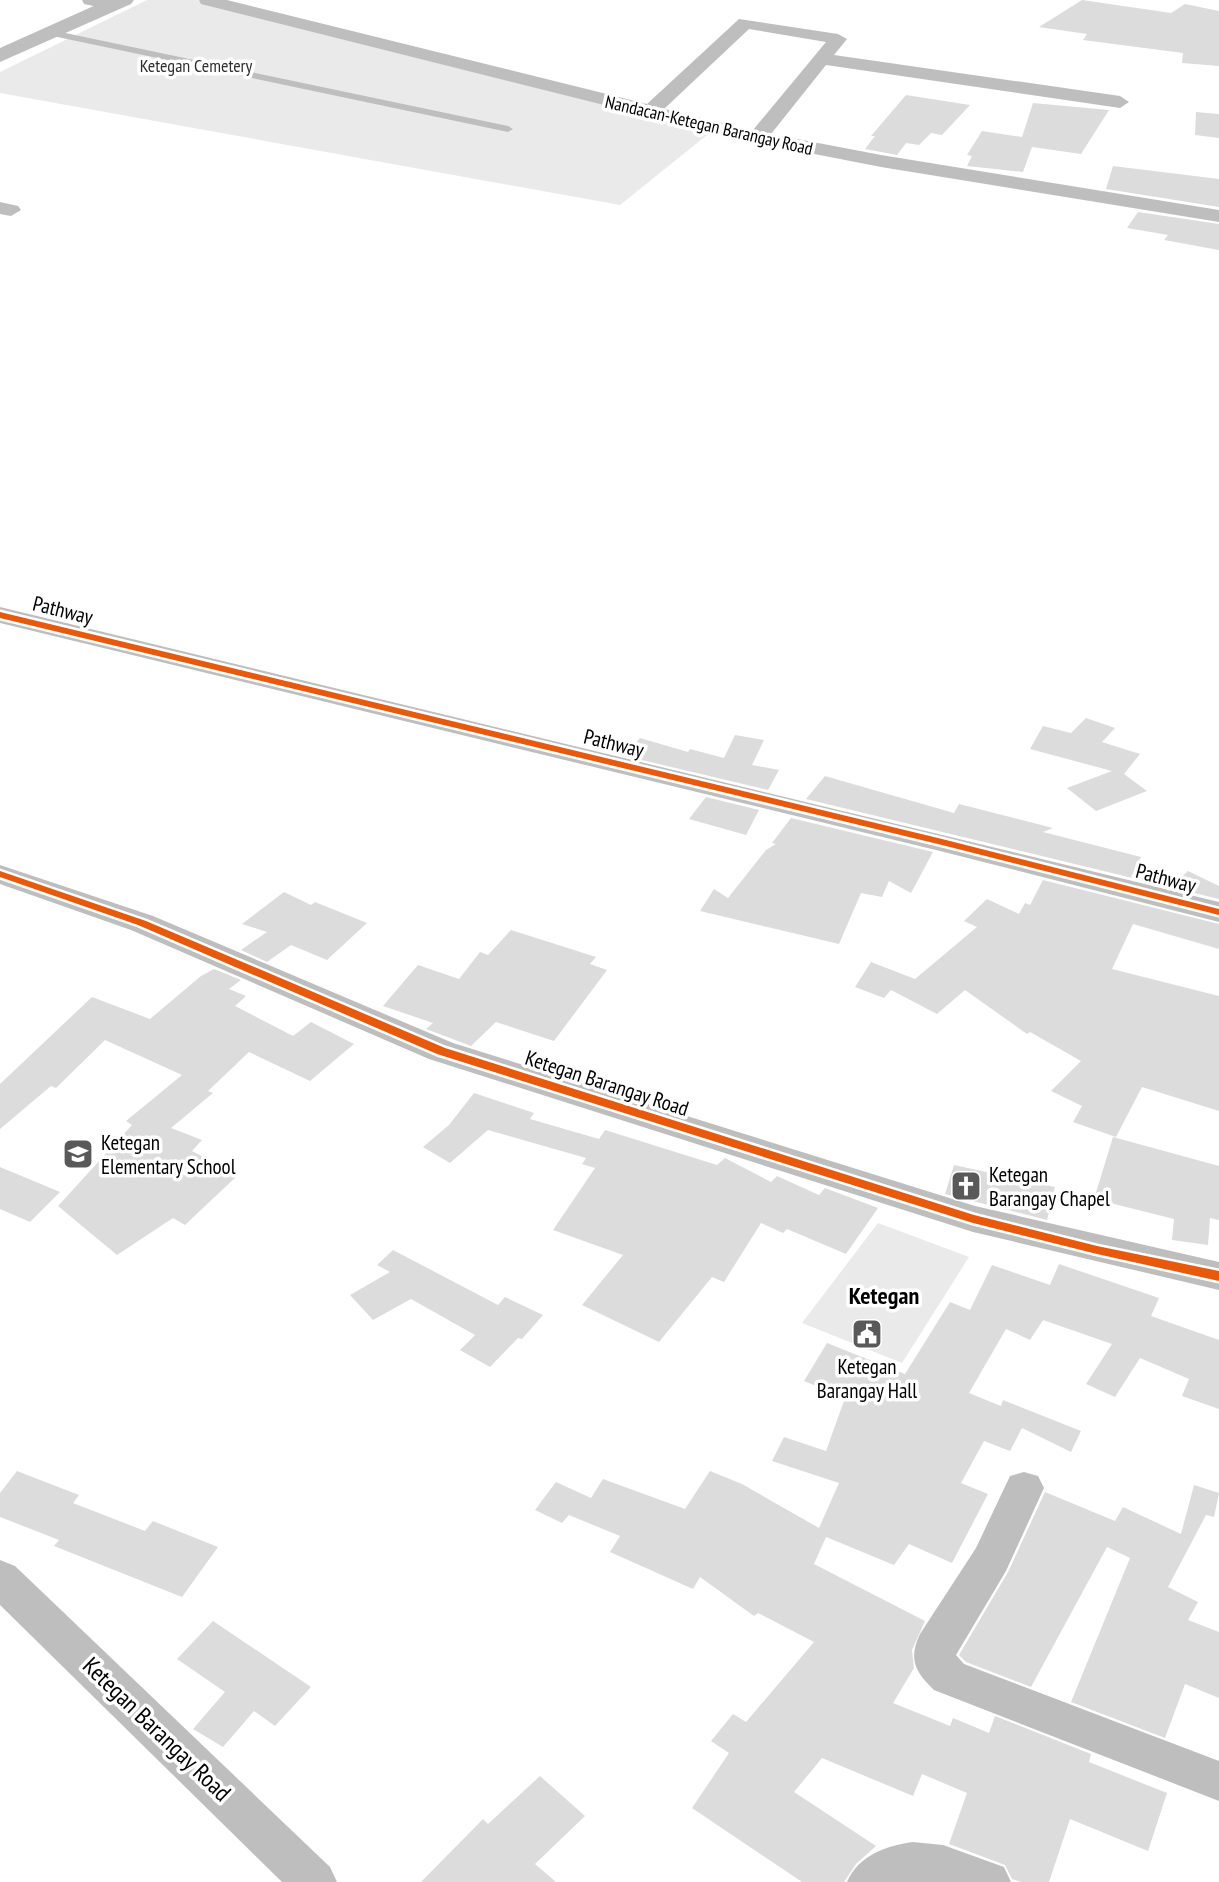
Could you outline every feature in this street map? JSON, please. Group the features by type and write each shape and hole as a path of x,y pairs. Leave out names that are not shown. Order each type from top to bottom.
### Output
{"street":[{"path":"90,0 119,2"},
{"name":"Nandacan-Ketegan Barangay Road","path":"207,0 758,137 881,161 1219,216"},
{"path":"0,57 119,2"},
{"path":"650,112 745,23 838,39 758,137"},
{"path":"822,59 1120,102"},
{"name":"Pathway","path":"0,615 942,842 1219,912"},
{"name":"Ketegan Barangay Road","path":"0,874 142,923 441,1051 973,1219 1097,1250 1219,1276"},
{"path":"1024,1488 991,1559 935,1647 933,1656 937,1667 949,1676 1219,1781"},
{"name":"Ketegan Barangay Road","path":"0,1578 314,1882"},
{"path":"870,1882 891,1867 906,1862 926,1862 988,1882"}],"lane":[{"path":"51,33 508,129"}],"green space":[{"name":"Ketegan Cemetery","path":"147,0 197,0 712,131 620,205 0,93 0,72"},
{"path":"878,1223 969,1257 902,1363 802,1323"}],"building":[{"path":"1082,0 1171,13 1185,4 1219,11 1219,66 1182,63 1183,53 1083,40 1087,34 1039,27"},
{"path":"906,95 970,105 942,135 931,133 919,145 906,143 897,155 865,149 875,136 871,136"},
{"path":"1033,103 1109,110 1081,154 1032,147 1023,172 967,166 972,156 967,155 982,131 1022,137"},
{"path":"1196,112 1219,114 1219,138 1195,135"},
{"path":"1113,166 1219,179 1219,207 1106,189"},
{"path":"1138,212 1219,224 1219,250 1164,240 1168,235 1127,228"},
{"path":"1086,718 1115,728 1102,742 1140,754 1124,774 1147,791 1096,811 1067,788 1112,771 1030,749 1043,726 1071,733"},
{"path":"735,735 764,740 752,765 779,770 768,790 625,756 640,738 688,752 690,749 724,758"},
{"path":"825,776 954,813 959,804 1053,828 1043,832 1141,857 1131,877 1171,887 1188,871 1219,886 1219,899 806,799"},
{"path":"706,797 759,810 746,835 689,819"},
{"path":"791,818 933,852 911,893 889,881 882,897 861,893 839,944 700,911 714,889 728,898 766,850 776,844 772,843"},
{"path":"1043,880 1219,924 1219,949 1133,924 1112,969 1219,996 1219,1111 1142,1087 1116,1137 1073,1122 1082,1106 1051,1091 1081,1061 1030,1032 1027,1034 965,990 937,1014 891,990 884,998 855,987 871,962 915,979 977,927 964,921 987,899 1019,914 1025,903 1030,905"},
{"path":"284,892 311,905 315,902 367,923 327,960 291,945 267,962 241,950 267,932 242,924"},
{"path":"511,930 596,957 590,964 607,970 554,1041 496,1022 471,1046 426,1029 433,1023 383,1006 418,965 459,979 480,952 488,955"},
{"path":"214,969 241,980 229,989 246,996 235,1006 293,1036 311,1022 354,1044 310,1081 249,1052 208,1091 213,1093 171,1128 202,1140 192,1151 238,1175 185,1225 173,1218 117,1255 58,1206 132,1125 126,1121 182,1075 105,1040 56,1088 51,1086 0,1129 0,1084 92,997 150,1019 201,976"},
{"path":"474,1093 534,1113 530,1119 599,1139 605,1130 717,1165 725,1158 771,1182 777,1176 819,1195 825,1188 878,1208 846,1254 787,1229 783,1233 761,1223 724,1282 712,1277 659,1342 582,1305 623,1255 553,1230 595,1168 582,1164 586,1158 488,1130 450,1163 423,1147 449,1125"},
{"path":"1113,1137 1219,1166 1219,1220 1210,1218 1208,1245 1172,1240 1174,1219 1094,1199"},
{"path":"954,1165 1055,1187 1047,1220 945,1194"},
{"path":"0,1167 60,1192 30,1222 0,1209"},
{"path":"393,1250 498,1305 505,1297 543,1315 522,1339 518,1338 490,1367 460,1350 475,1335 411,1299 373,1320 350,1295 390,1272 377,1265"},
{"path":"1059,1264 1159,1298 1151,1316 1219,1340 1219,1409 1182,1396 1189,1379 1140,1358 1115,1397 1086,1384 1112,1344 1043,1320 1030,1340 1006,1329 969,1393 1001,1406 1003,1400 1081,1431 1071,1452 1022,1428 1010,1451 984,1441 961,1483 988,1494 952,1563 909,1544 894,1565 826,1537 814,1564 925,1621 912,1650 914,1668 893,1703 950,1726 953,1718 989,1733 995,1716 1091,1754 1089,1762 1167,1793 1148,1851 1070,1819 1049,1882 1021,1882 1012,1879 1005,1865 949,1844 967,1793 922,1774 913,1796 822,1758 794,1792 876,1846 856,1864 844,1882 802,1882 692,1808 729,1753 711,1741 733,1714 746,1722 814,1642 758,1613 754,1616 700,1577 693,1589 610,1552 620,1536 569,1515 562,1523 535,1510 556,1482 591,1498 603,1479 685,1509 710,1471 742,1484 819,1528 839,1483 772,1461 784,1437 826,1451 845,1398 804,1381 827,1343 905,1374 950,1302 970,1310 992,1265 1050,1285"},
{"path":"17,1471 79,1495 73,1503 145,1531 153,1521 218,1547 182,1597 54,1546 59,1540 0,1517 0,1493"},
{"path":"1194,1485 1219,1493 1214,1517 1206,1515 1168,1587 1198,1602 1188,1620 1219,1632 1219,1698 1185,1684 1165,1738 1071,1702 1130,1558 1107,1547 1031,1687 966,1662 959,1655 1008,1572 1045,1492 1115,1521 1123,1507 1181,1534"},
{"path":"213,1621 311,1687 275,1726 254,1711 223,1747 193,1729 225,1692 177,1659"},
{"path":"540,1776 585,1816 535,1864 556,1882 421,1882 483,1819 488,1824"}],"cycle path":[{"path":"0,615 942,842 1219,912"},
{"path":"0,874 142,923 441,1051 973,1219 1097,1250 1219,1276"}],"place":[{"name":"Ketegan Elementary School","path":"78,1154"},
{"name":"Ketegan Barangay Chapel","path":"966,1186"},
{"name":"Ketegan Barangay Hall","path":"867,1334"}],"district":[{"name":"Ketegan","path":"884,1295"}]}
